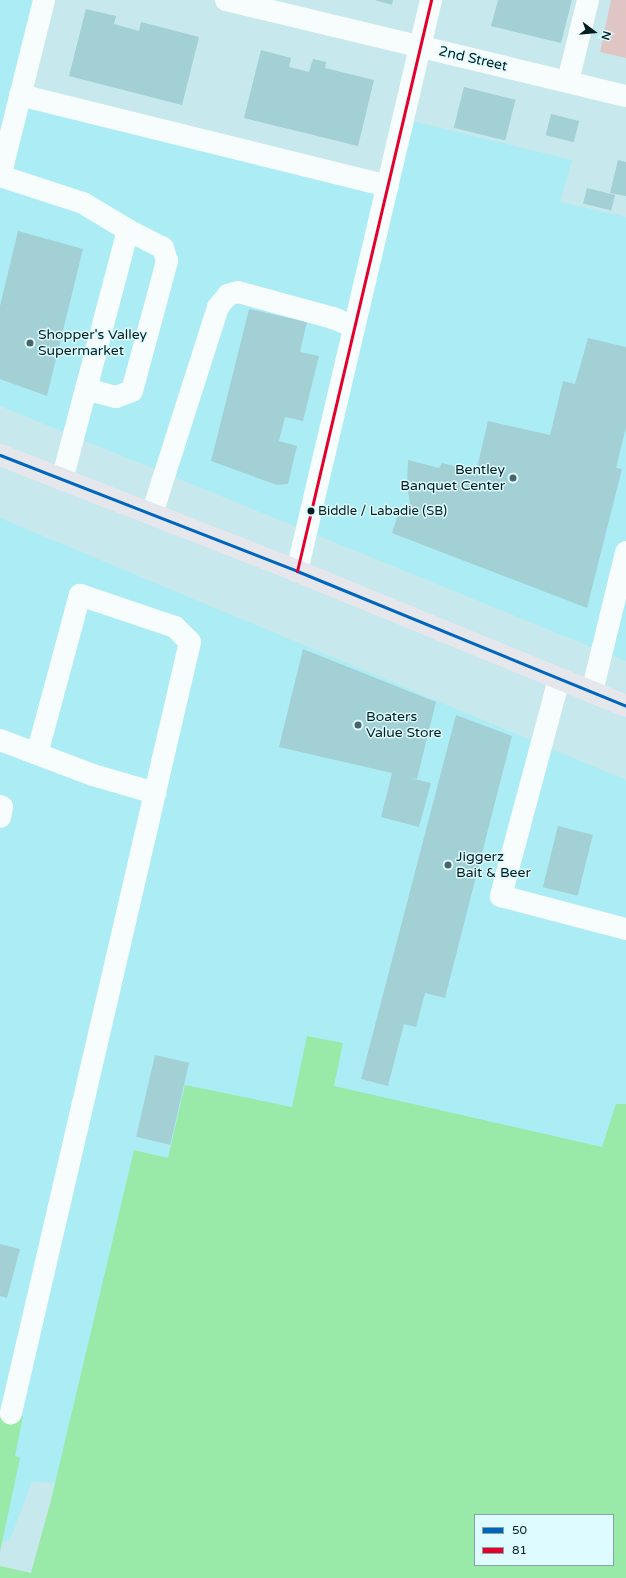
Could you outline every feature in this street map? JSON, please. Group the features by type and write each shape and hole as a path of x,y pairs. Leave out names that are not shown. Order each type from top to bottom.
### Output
{"main road":[{"path":"0,455 297,571 626,706"}],"street":[{"path":"44,0 0,177 83,203 128,230 163,248 167,261 132,391 116,397 86,389"},
{"name":"2nd Street","path":"226,0 626,96"},
{"path":"297,571 431,0"},
{"path":"568,82 588,0"},
{"path":"20,95 388,186"},
{"path":"62,479 128,230"},
{"path":"152,514 218,307 228,295 238,292 333,318 354,327"},
{"path":"592,692 626,552"},
{"path":"11,1413 190,642 175,627 80,595 37,754"},
{"path":"559,679 501,896 626,929"},
{"path":"0,740 93,775 155,793"},
{"path":"0,806 2,807 0,817"}],"shaded area":[{"path":"0,0 44,0 20,95 387,186 404,119 572,160 560,202 626,217 626,661 0,406"},
{"path":"611,0 626,0 626,58 600,52"},
{"path":"0,518 626,780 626,1499 32,1482 10,1540 0,1542"},
{"path":"307,1036 343,1043 334,1086 602,1147 616,1104 626,1104 626,1578 0,1578 0,1566 31,1573 51,1500 134,1150 168,1158 185,1085 292,1107"},
{"path":"0,1410 23,1416 15,1456 20,1458 0,1552"}],"building":[{"path":"375,0 393,0 392,5"},
{"path":"498,0 572,0 561,43 491,26"},
{"path":"86,9 116,16 114,24 139,31 141,22 199,37 182,105 69,76"},
{"path":"261,50 291,58 289,67 309,72 313,59 326,62 325,68 374,80 358,146 244,118"},
{"path":"464,87 515,100 505,141 454,128"},
{"path":"551,114 579,121 574,142 546,135"},
{"path":"618,160 626,162 626,196 610,193"},
{"path":"587,188 615,195 611,211 583,204"},
{"name":"Shopper's Valley Supermarket","path":"18,231 83,249 47,396 0,379 0,306"},
{"path":"249,309 307,322 300,352 319,356 303,421 285,417 279,441 297,446 288,484 277,485 211,461"},
{"name":"Bentley Banquet Center","path":"588,338 626,347 626,427 616,468 622,469 587,608 392,533 399,511 408,513 410,503 407,485 408,460 439,468 442,463 476,472 488,421 550,435 563,381 575,384"},
{"name":"Boaters Value Store","path":"303,649 436,702 417,779 410,778 431,783 419,827 381,817 392,773 279,747"},
{"name":"Jiggerz Bait & Beer","path":"456,715 512,736 445,998 425,993 416,1027 404,1024 388,1086 361,1079"},
{"path":"558,826 593,835 578,896 543,887"},
{"path":"155,1055 189,1063 170,1145 136,1137"},
{"path":"0,1244 20,1249 7,1298 0,1296"}],"transit line":[{"name":"81","path":"297,571 431,0"},
{"name":"50","path":"0,455 297,571 626,706"}],"place":[{"name":"Shopper's Valley Supermarket","path":"30,343"},
{"name":"Bentley Banquet Center","path":"513,478"},
{"name":"Biddle / Labadie (SB)","path":"311,511"},
{"name":"Boaters Value Store","path":"358,725"},
{"name":"Jiggerz Bait & Beer","path":"448,865"}]}
